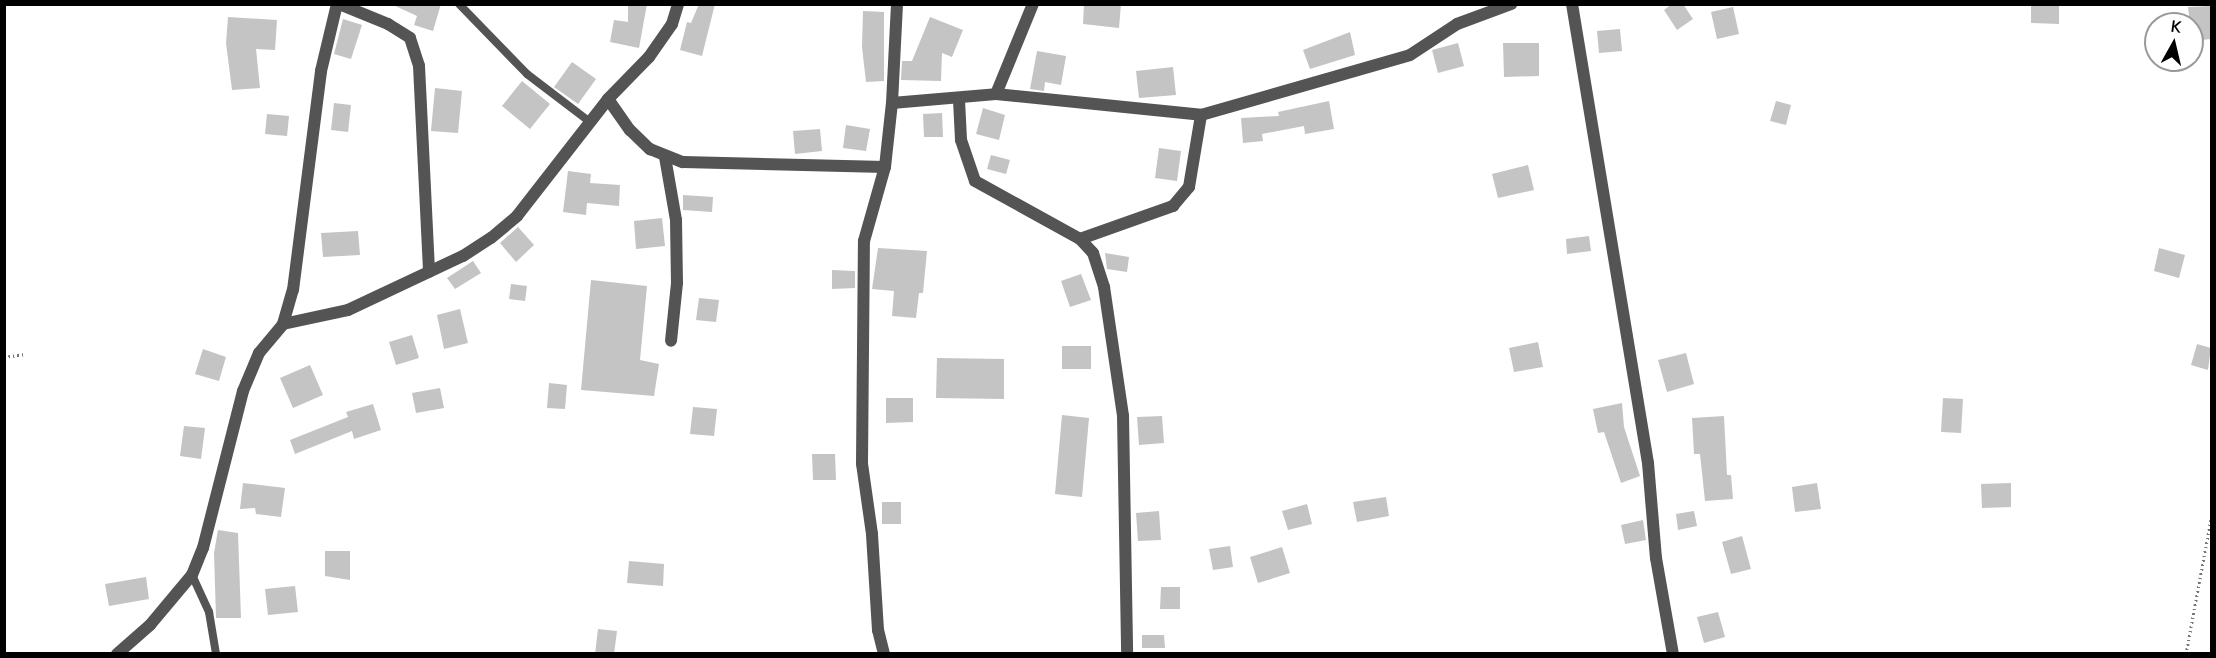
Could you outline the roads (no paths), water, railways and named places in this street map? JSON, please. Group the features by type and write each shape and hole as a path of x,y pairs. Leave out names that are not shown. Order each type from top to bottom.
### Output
{"street":[{"path":"117,654 150,625 192,575 203,548 243,391 260,353 283,324 293,290 321,70 338,4 388,24 410,38 419,66 429,272"},
{"path":"283,324 348,310 429,272 491,238 517,216 608,99 649,57 672,24 678,4"},
{"path":"884,654 878,630 872,534 862,464 864,241 885,167 892,103 897,4"},
{"path":"996,94 1034,4"},
{"path":"892,103 959,100 996,94 1201,115 1410,55 1457,24 1511,4"},
{"path":"1572,4 1648,463 1656,558 1673,654"},
{"path":"608,99 630,130 650,149 683,162 885,167"},
{"path":"959,100 961,140 975,181 1080,239 1093,254 1104,288 1124,416 1127,654"},
{"path":"1080,239 1173,206 1189,187 1201,115"},
{"path":"665,156 676,220 677,283 671,340"}],"lane":[{"path":"459,4 527,74 590,122"},
{"path":"192,575 209,612 216,654"}]}
